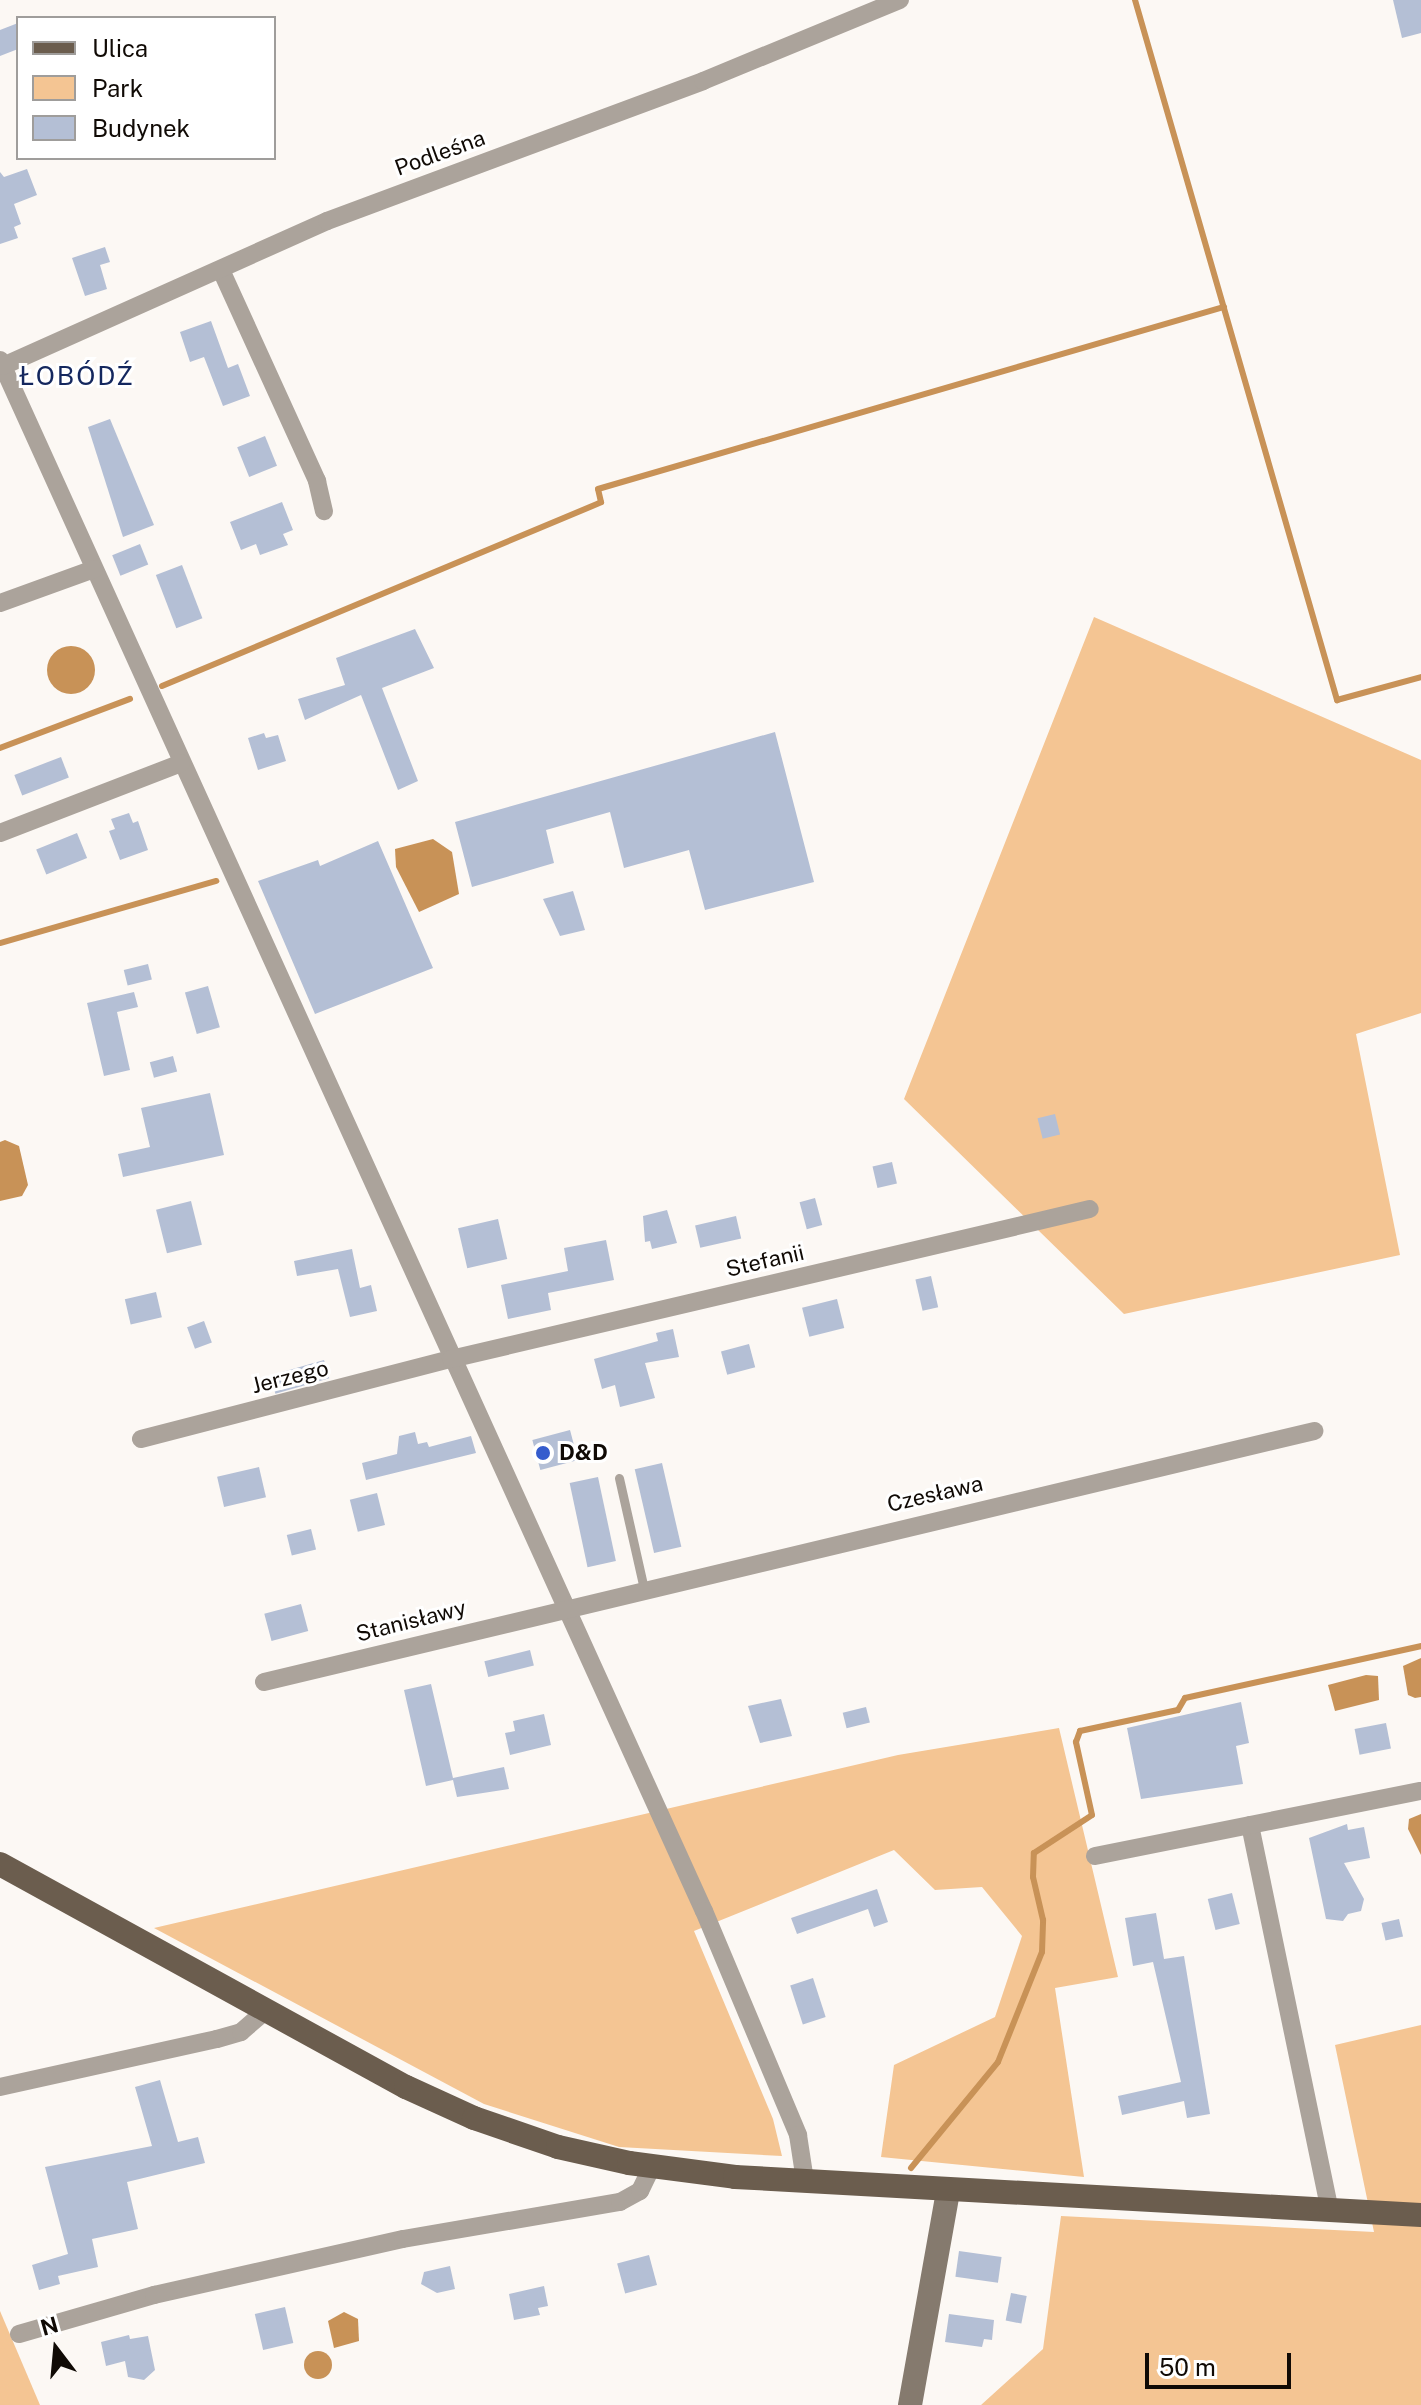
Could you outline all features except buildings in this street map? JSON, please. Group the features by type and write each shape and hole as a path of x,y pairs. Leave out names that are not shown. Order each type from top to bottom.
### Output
{"main road":[{"path":"0,1864 266,2010 474,2118 558,2147 652,2166 805,2181 1421,2215"}],"street":[{"name":"Podleśna","path":"1,363 221,270 327,221 703,81 900,0"},
{"path":"221,270 317,481 324,511"},
{"path":"1,363 451,1359 568,1607 777,2082 798,2135 805,2181"},
{"path":"0,603 94,569"},
{"path":"0,833 181,763"},
{"name":"Stefanii","path":"451,1359 1090,1209"},
{"name":"Jerzego","path":"141,1439 451,1359"},
{"name":"Czesława","path":"568,1607 1314,1431"},
{"name":"Stanisławy","path":"264,1682 568,1607"},
{"path":"1095,1856 1421,1791"},
{"path":"1250,1825 1330,2210"},
{"path":"0,2087 217,2039 241,2032 266,2010"},
{"path":"19,2334 154,2295 403,2239 620,2202 640,2191 652,2166"},
{"path":"910,2405 948,2191"}],"lane":[{"path":"619,1478 644,1589"}],"green space":[{"path":"1094,617 1421,760 1421,1013 1356,1034 1400,1255 1124,1314 904,1099"},
{"path":"1059,1728 1118,1977 1055,1988 1084,2177 881,2157 894,2065 995,2017 1022,1936 982,1887 935,1890 894,1850 694,1931 773,2119 782,2156 619,2147 484,2104 154,1928 898,1755"},
{"path":"1421,2025 1421,2405 981,2405 1043,2349 1061,2216 1374,2232 1335,2045"},
{"path":"0,2311 40,2405 0,2405"}],"shaded area":[{"path":"71,646 80,647 88,653 94,661 94,679 88,687 80,693 71,694 62,693 54,687 48,679 47,670 48,661 54,653 62,647"},
{"path":"433,839 452,852 459,894 419,912 396,867 395,849"},
{"path":"5,1140 19,1146 28,1185 22,1196 0,1201 0,1142"},
{"path":"1421,1658 1421,1697 1415,1698 1408,1695 1403,1666"},
{"path":"1366,1675 1378,1676 1379,1700 1335,1711 1328,1685"},
{"path":"1421,1814 1421,1855 1408,1829 1409,1819"},
{"path":"344,2312 358,2319 359,2341 334,2348 328,2321"},
{"path":"318,2351 328,2355 332,2365 328,2375 318,2379 308,2375 304,2365 308,2355"}],"waterway":[{"path":"1135,0 1337,700 1421,677"},
{"path":"162,686 601,502 598,489 1224,307"},
{"path":"0,748 130,699"},
{"path":"0,943 216,881"},
{"path":"911,2168 998,2062 1042,1952 1043,1920 1033,1877 1034,1853 1092,1815 1076,1742 1080,1731 1178,1710 1185,1698 1421,1646"}],"place":[{"name":"D&D","path":"543,1453"}],"district":[{"name":"ŁOBÓDŹ","path":"77,376"}]}
